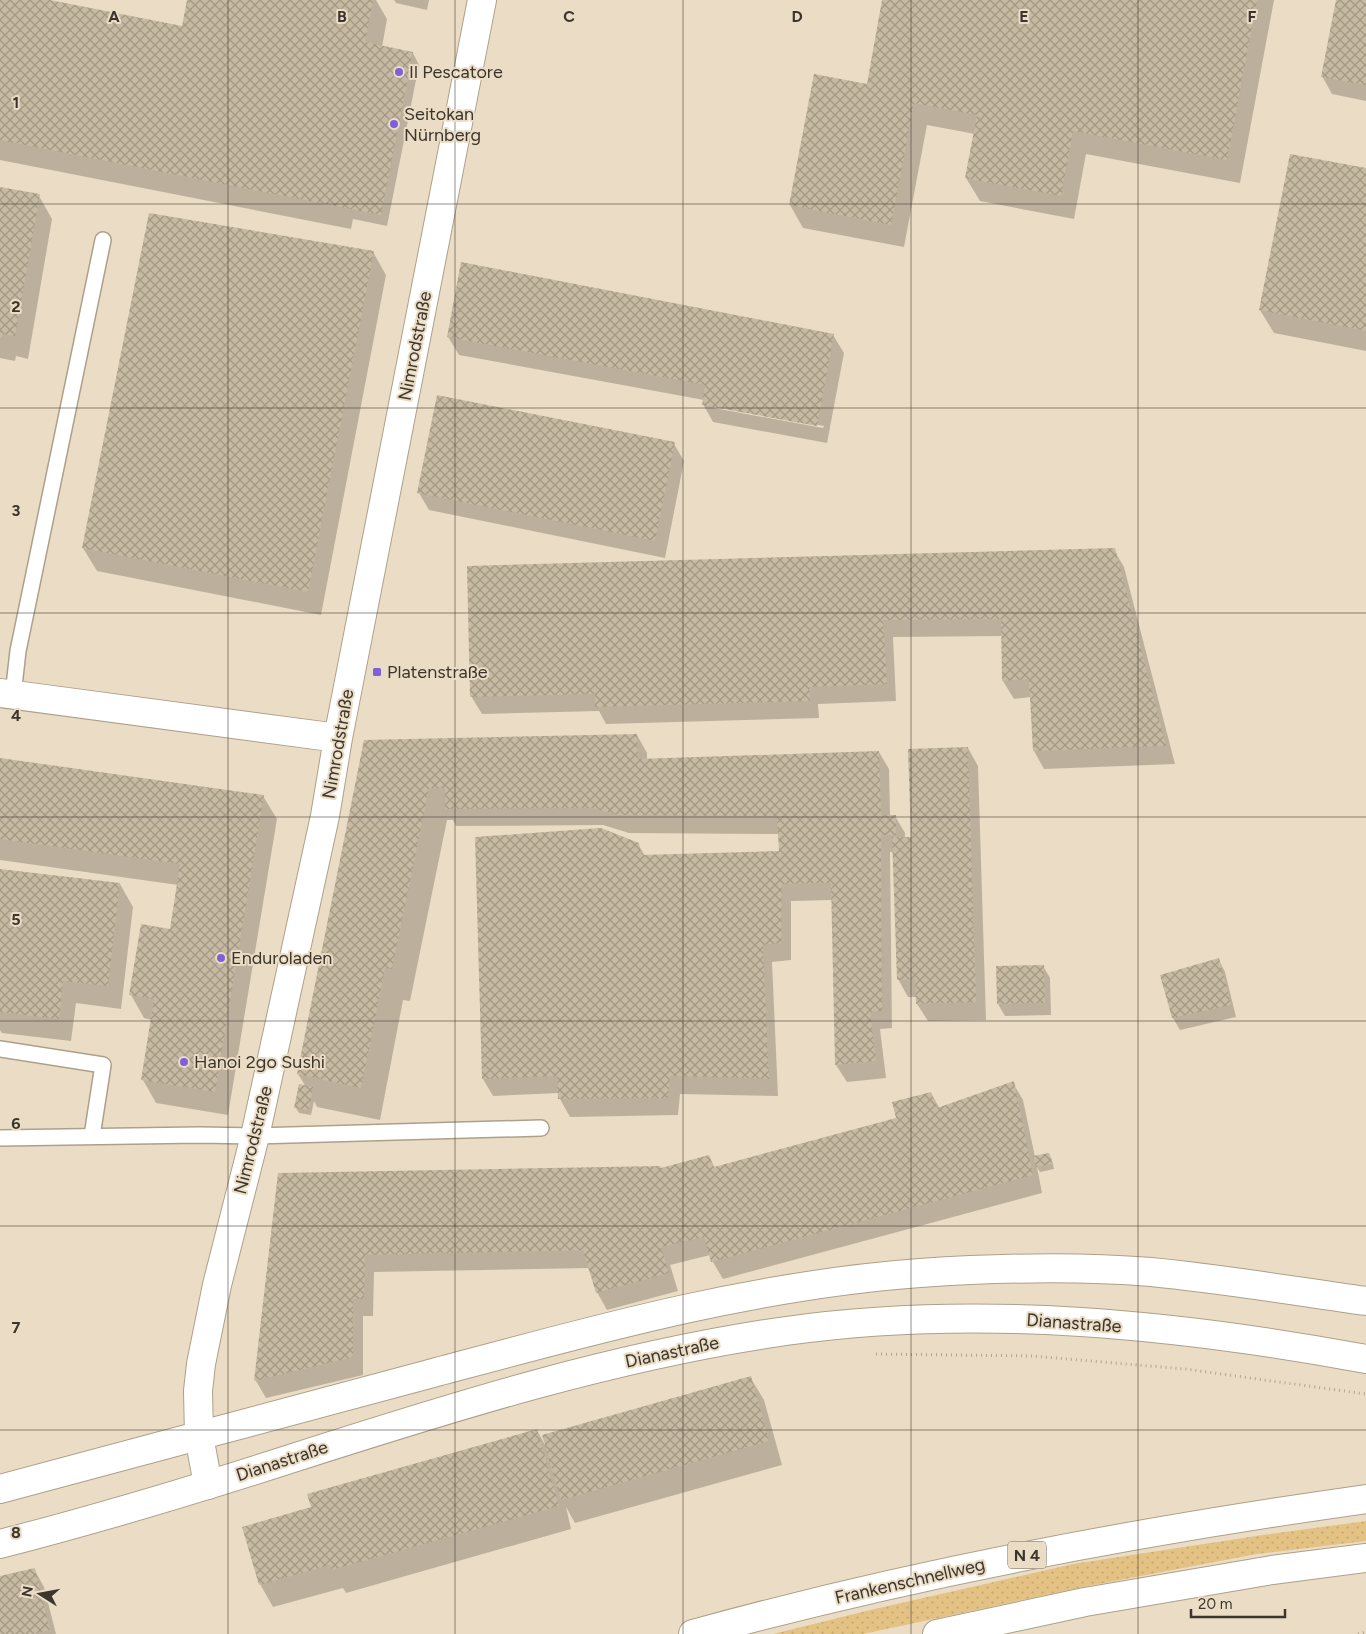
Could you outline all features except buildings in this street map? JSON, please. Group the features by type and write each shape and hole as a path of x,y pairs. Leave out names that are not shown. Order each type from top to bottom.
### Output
{"main road":[{"name":"Nimrodstraße","path":"208,1485 199,1436 198,1391 201,1364 217,1285 255,1136 325,816 338,738 482,0"},
{"path":"6,694 338,738"},
{"path":"0,1489 556,1340 734,1298 828,1283 937,1272 1103,1270 1164,1274 1366,1301"},
{"name":"Dianastraße","path":"0,1544 87,1521 562,1378 710,1344 821,1327 928,1319 984,1318 1050,1321 1189,1332 1268,1342 1366,1359"},
{"name":"Frankenschnellweg","path":"693,1634 891,1584 1029,1555 1134,1535 1366,1499"},
{"path":"937,1634 1084,1602 1272,1570 1366,1558"}],"lane":[{"path":"6,694 18,651 103,240"},
{"path":"0,1049 103,1065 92,1136"},
{"path":"0,1138 255,1136 541,1128"}],"path":[{"path":"868,1354 1051,1358 1185,1369 1366,1394"},
{"path":"1358,1634 1366,1632"}],"shaded area":[{"path":"1366,1521 1366,1541 1257,1554 1083,1587 863,1634 773,1634 1073,1564"}],"place":[{"name":"Il Pescatore","path":"399,72"},
{"name":"Seitokan Nürnberg","path":"394,124"},
{"name":"Platenstraße","path":"377,672"},
{"name":"Enduroladen","path":"221,958"},
{"name":"Hanoi 2go Sushi","path":"184,1062"}]}
